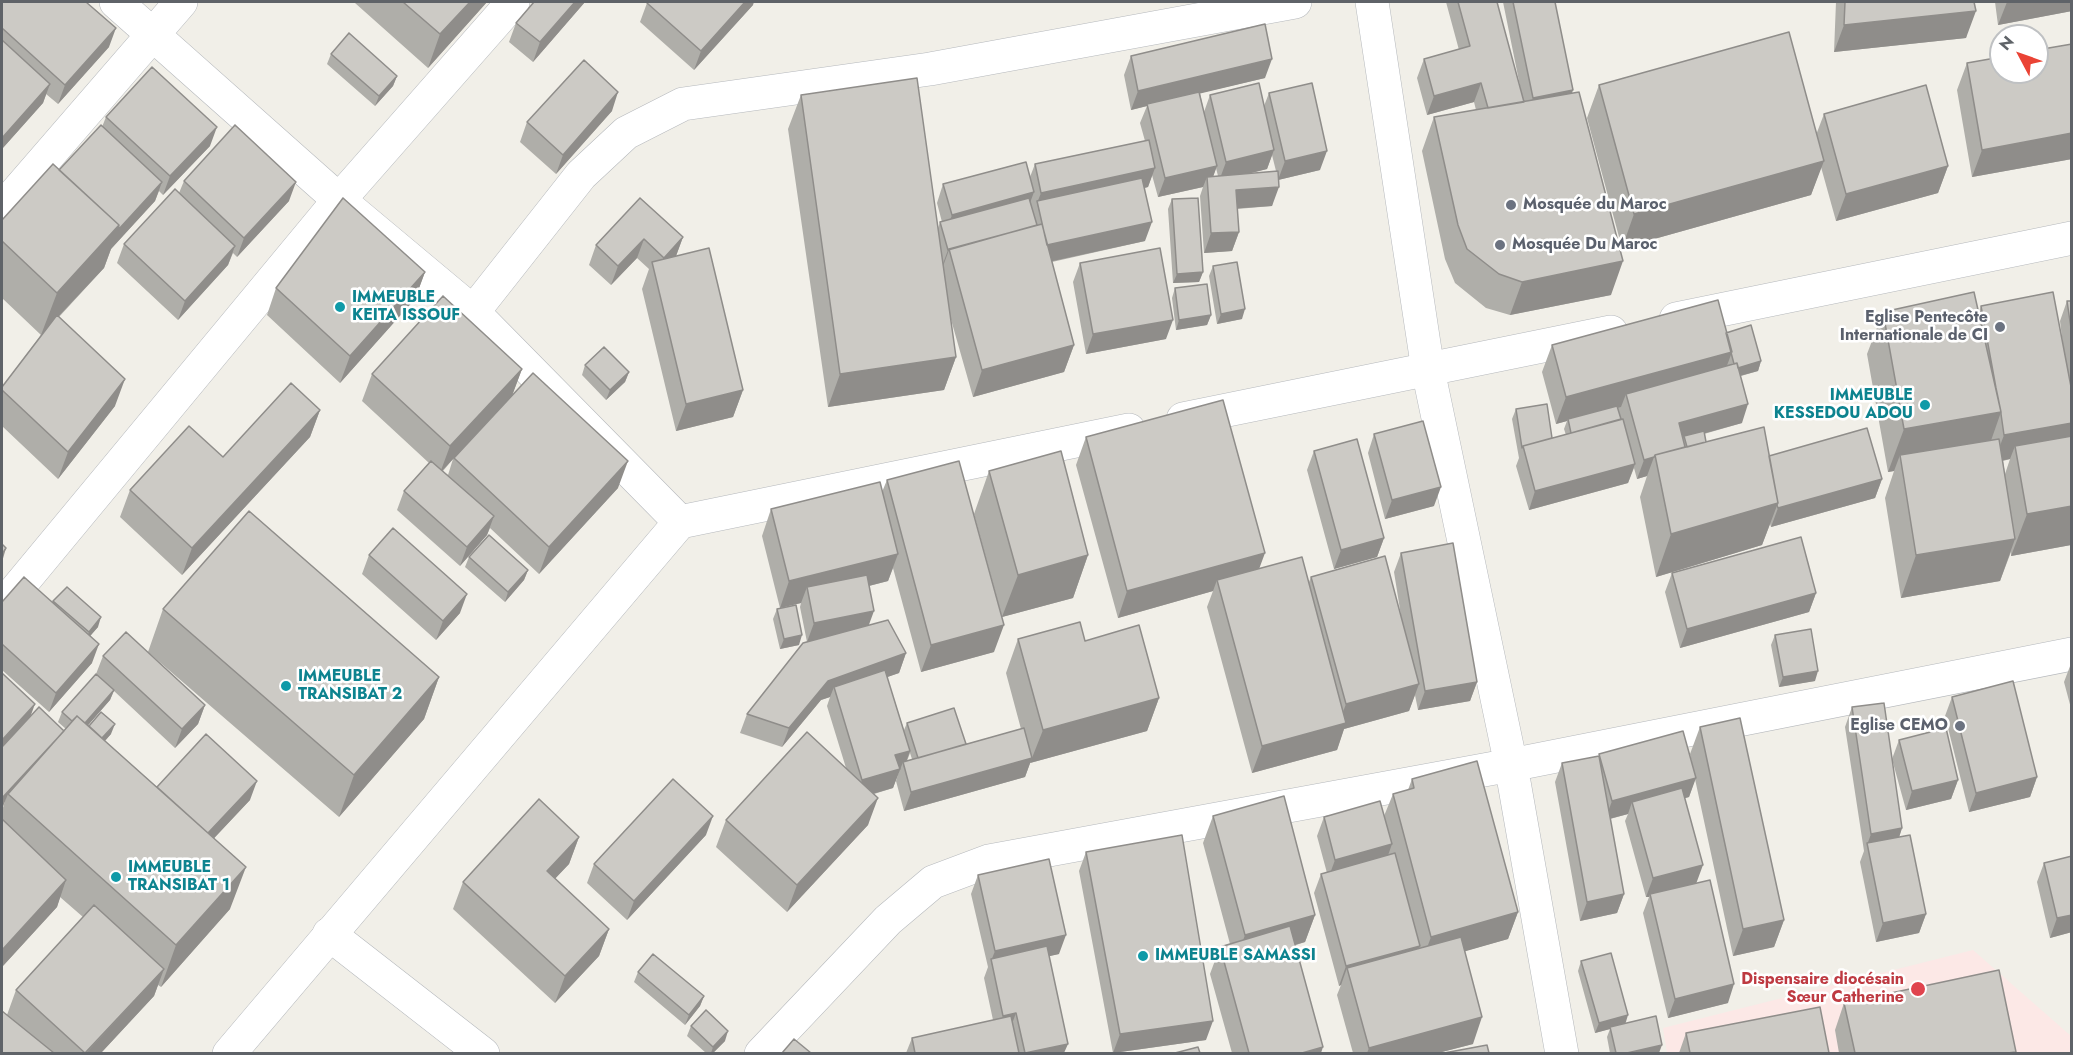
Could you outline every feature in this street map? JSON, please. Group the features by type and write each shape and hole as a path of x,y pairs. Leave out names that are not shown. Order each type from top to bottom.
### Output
{"street":[{"path":"116,2 339,200 473,312 680,522"},
{"path":"2,208 181,2"},
{"path":"2,607 339,200 513,2"},
{"path":"473,312 581,174 626,133 682,104 930,69 1294,2"},
{"path":"1372,2 1428,370 1511,765 1562,1053"},
{"path":"229,1053 680,522 2072,238"},
{"path":"761,1053 888,920 933,882 989,861 1511,765 2072,654"},
{"path":"329,934 483,1053"}],"shaded area":[{"name":"Dispensaire diocésain Sœur Catherine","path":"1973,950 2071,1036 2071,1053 1667,1053 1663,1028"}],"building":[{"path":"2,2 86,2 116,28 65,85 2,28"},
{"path":"403,2 470,2 440,34"},
{"path":"534,2 575,2 540,42 516,23"},
{"path":"648,2 745,2 701,51"},
{"path":"1458,2 1497,2 1524,102 1488,108 1481,83 1434,96 1424,59 1470,46"},
{"path":"1513,2 1555,2 1573,90 1533,98"},
{"path":"1845,2 1974,2 1976,11 1844,25"},
{"path":"1265,24 1272,59 1138,91 1131,56"},
{"path":"1789,32 1824,161 1634,214 1599,85"},
{"path":"349,33 397,76 379,96 331,54"},
{"path":"2,40 50,84 2,138"},
{"path":"2072,44 2072,133 1982,150 1967,63 1989,59 1989,84 2049,84 2049,48"},
{"path":"584,60 618,92 563,155 527,122"},
{"path":"152,67 217,127 170,176 106,117"},
{"path":"917,78 956,357 840,374 801,95"},
{"path":"1259,83 1274,150 1226,162 1210,95"},
{"path":"1312,83 1327,151 1285,161 1269,93"},
{"path":"1926,85 1948,166 1846,194 1824,114"},
{"path":"1199,92 1217,166 1165,178 1147,104"},
{"name":"Mosquée du Maroc","path":"1579,92 1623,261 1522,282 1499,274 1467,249 1458,225 1434,117"},
{"path":"101,125 162,182 118,230 119,225 59,170"},
{"path":"235,125 296,182 244,238 184,181"},
{"path":"1149,140 1155,168 1041,193 1035,164"},
{"path":"1026,162 1034,192 952,215 943,184"},
{"path":"53,164 119,225 57,293 2,241 2,220"},
{"path":"1278,171 1279,187 1236,190 1239,232 1211,233 1207,177"},
{"path":"1142,178 1152,222 1047,245 1037,201"},
{"path":"175,189 235,246 185,301 124,244"},
{"name":"IMMEUBLE KEITA ISSOUF","path":"343,198 425,272 350,356 276,288"},
{"path":"640,198 683,237 664,258 644,239 618,266 596,245"},
{"path":"1029,198 1037,225 948,250 940,222"},
{"path":"1198,198 1203,272 1177,274 1172,199"},
{"path":"1042,224 1074,345 982,370 949,249"},
{"path":"709,248 743,390 686,404 652,262"},
{"path":"1160,248 1173,320 1093,334 1080,263"},
{"path":"1237,262 1245,309 1221,314 1213,266"},
{"path":"1207,284 1211,315 1179,320 1175,288"},
{"path":"1974,292 2001,412 1904,429 1883,312"},
{"path":"2053,292 2072,392 2072,423 2004,435 1981,306"},
{"path":"443,296 522,369 450,446 372,374"},
{"path":"1718,300 1732,352 1566,397 1552,345"},
{"path":"2067,301 2072,301 2072,335"},
{"path":"57,315 125,379 68,452 2,390"},
{"path":"1751,325 1761,361 1738,368 1737,363 1734,364 1726,333"},
{"path":"604,347 629,372 610,390 585,365"},
{"path":"1737,363 1748,404 1679,423 1685,447 1644,460 1626,394"},
{"path":"533,373 628,461 549,547 454,458"},
{"path":"291,383 320,410 192,548 130,490 189,426 223,457"},
{"path":"1223,400 1265,553 1127,591 1086,437"},
{"path":"1547,404 1552,438 1522,448 1516,409"},
{"path":"1617,406 1621,419 1571,433 1568,419"},
{"path":"1623,419 1635,464 1535,491 1523,446"},
{"path":"1423,421 1441,487 1392,500 1374,434"},
{"path":"1764,427 1778,503 1671,534 1655,455"},
{"path":"1867,428 1882,479 1778,508 1769,456"},
{"path":"1704,431 1706,442 1687,447 1684,436"},
{"path":"2072,436 2072,506 2027,514 2015,446"},
{"path":"1357,439 1384,538 1341,550 1314,451"},
{"path":"1999,439 2015,539 1916,555 1900,455"},
{"path":"1061,451 1088,555 1018,575 989,471"},
{"path":"431,461 494,516 467,547 404,491"},
{"path":"959,461 1004,625 931,645 887,480"},
{"path":"880,482 898,554 789,581 771,509"},
{"name":"IMMEUBLE TRANSIBAT 2","path":"249,511 439,677 354,775 163,609"},
{"path":"393,528 467,594 443,621 369,555"},
{"path":"489,535 528,570 508,592 469,557"},
{"path":"1801,537 1816,593 1687,629 1672,573"},
{"path":"1453,543 1477,682 1425,691 1401,553"},
{"path":"1385,556 1419,684 1346,704 1311,577"},
{"path":"1302,557 1346,723 1262,746 1217,580"},
{"path":"867,575 874,611 814,623 807,587"},
{"path":"24,577 99,644 56,693 2,644 2,602"},
{"path":"67,587 101,617 89,632 53,601"},
{"path":"796,605 802,635 784,639 777,609"},
{"path":"888,620 906,653 828,681 789,728 747,714 803,643"},
{"path":"1080,622 1085,641 1139,625 1159,698 1043,730 1018,639"},
{"path":"1811,629 1818,671 1783,677 1775,635"},
{"path":"126,632 205,705 182,729 103,656"},
{"path":"885,670 910,751 895,755 900,769 862,780 834,687"},
{"path":"2,673 35,704 2,740"},
{"path":"96,674 114,690 85,723 77,716 72,721 62,712"},
{"path":"2013,681 2037,777 1976,793 1952,697"},
{"path":"1884,703 1902,828 1871,834 1852,707"},
{"path":"39,707 64,731 2,798 2,747"},
{"path":"954,708 966,744 918,758 907,723"},
{"path":"101,712 115,724 102,738 89,726"},
{"path":"77,716 246,867 176,945 8,794"},
{"path":"1740,718 1784,920 1743,929 1700,727"},
{"path":"1024,728 1032,758 911,792 903,762"},
{"path":"1946,728 1958,780 1912,791 1899,740"},
{"path":"1683,731 1696,778 1612,801 1599,754"},
{"path":"807,732 878,798 797,885 726,820"},
{"path":"206,734 257,781 208,833 157,787"},
{"path":"1599,756 1624,894 1587,902 1562,763"},
{"path":"1477,761 1518,912 1431,937 1393,794 1414,788 1412,779"},
{"path":"673,779 713,816 634,901 594,864"},
{"path":"1682,788 1703,865 1653,878 1632,802"},
{"path":"1284,796 1315,915 1245,935 1213,816"},
{"path":"539,799 579,837 547,871 609,929 565,976 463,882"},
{"path":"1380,801 1392,844 1335,860 1324,817"},
{"path":"2,819 66,880 2,950"},
{"name":"IMMEUBLE SAMASSI","path":"1182,835 1213,1021 1120,1034 1086,852"},
{"path":"1910,835 1926,914 1883,923 1867,843"},
{"path":"1395,853 1420,946 1346,966 1321,874"},
{"path":"2072,856 2072,915 2057,918 2044,863"},
{"path":"1049,859 1066,935 995,951 978,875"},
{"path":"1710,880 1734,984 1675,999 1650,894"},
{"path":"94,905 164,969 85,1053 16,990"},
{"path":"1290,926 1323,1047 1302,1053 1249,1053 1220,947"},
{"path":"1461,937 1482,1017 1369,1048 1347,968"},
{"path":"1047,946 1068,1044 1025,1053 1016,1013 1003,1016 991,959"},
{"path":"1611,953 1628,1015 1599,1023 1581,961"},
{"path":"653,954 704,996 689,1015 638,972"},
{"path":"1999,970 2016,1052 1855,1053 1844,1003"},
{"path":"1820,1007 1829,1053 1690,1053 1686,1033"},
{"path":"706,1010 728,1031 713,1047 691,1026"},
{"path":"2,1011 54,1053 2,1053"},
{"path":"1011,1016 1019,1053 915,1053 912,1038"},
{"path":"1656,1016 1662,1045 1627,1053 1616,1053 1610,1027"},
{"path":"794,1039 811,1053 782,1053"},
{"path":"1487,1045 1489,1053 1444,1053"},
{"path":"1198,1047 1200,1053 1175,1053"}],"place":[{"name":"Mosquée du Maroc","path":"1511,205"},
{"name":"Mosquée Du Maroc","path":"1500,245"},
{"name":"IMMEUBLE KEITA ISSOUF","path":"340,307"},
{"name":"Eglise Pentecôte Internationale de CI","path":"2000,327"},
{"name":"IMMEUBLE KESSEDOU ADOU","path":"1925,405"},
{"name":"IMMEUBLE TRANSIBAT 2","path":"286,686"},
{"name":"Eglise CEMO","path":"1960,726"},
{"name":"IMMEUBLE TRANSIBAT 1","path":"116,877"},
{"name":"IMMEUBLE SAMASSI","path":"1143,956"},
{"name":"Dispensaire diocésain Sœur Catherine","path":"1918,989"}]}
